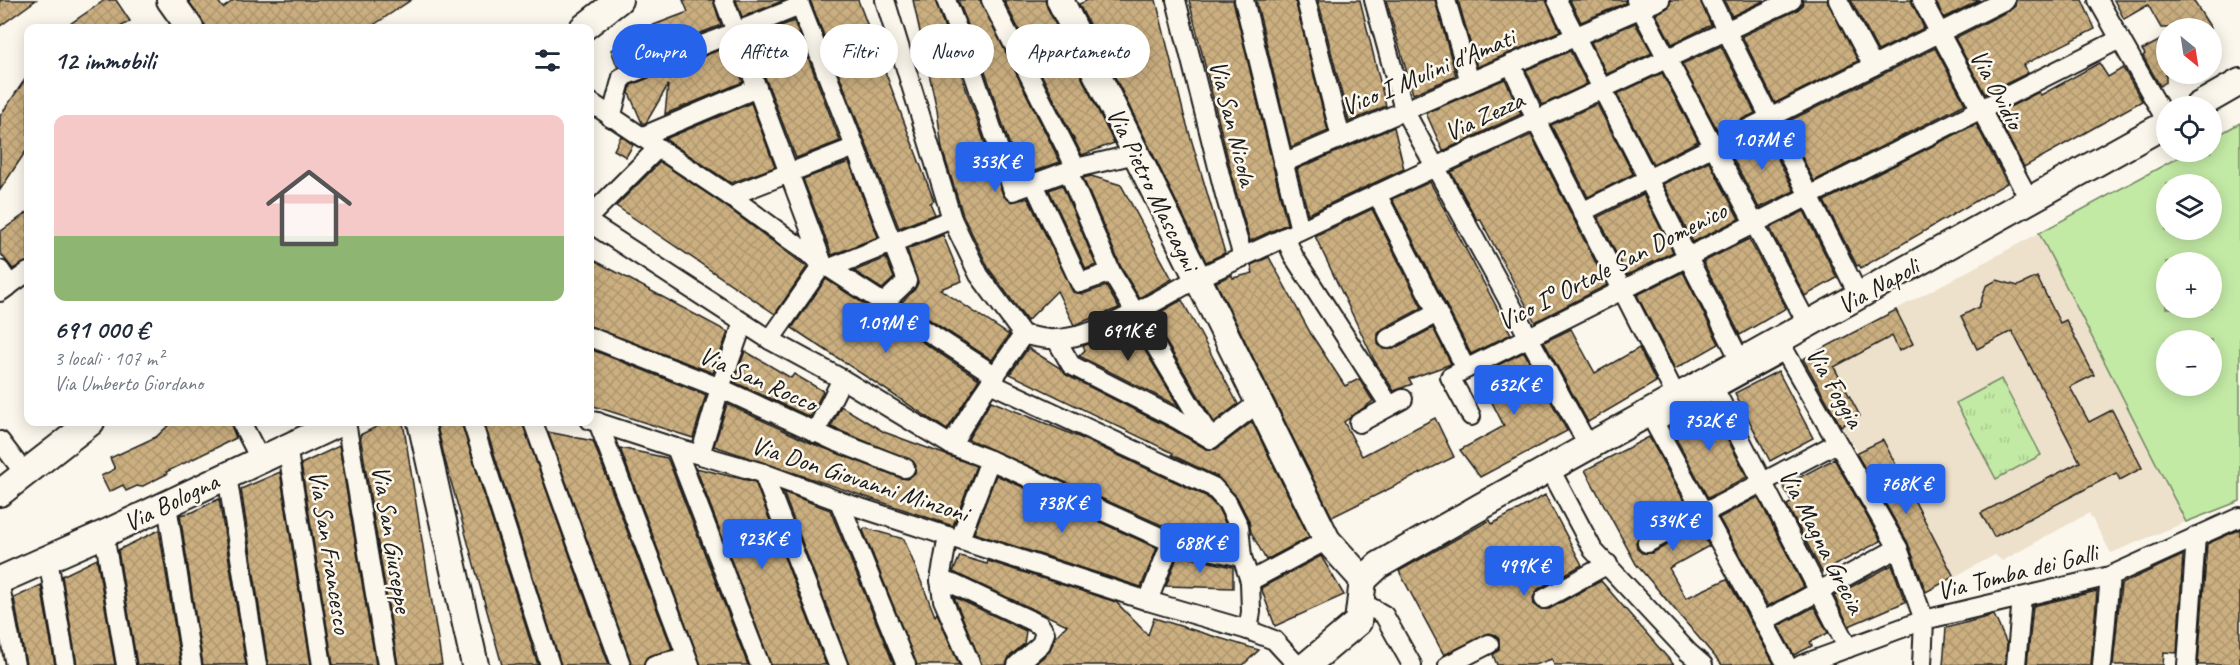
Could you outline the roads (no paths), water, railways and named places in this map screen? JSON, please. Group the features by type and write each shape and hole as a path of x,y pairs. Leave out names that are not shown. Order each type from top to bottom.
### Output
{"street":[{"path":"170,0 182,24"},
{"path":"588,24 619,0"},
{"path":"724,0 732,24"},
{"path":"885,0 952,219 979,275 1023,335 951,445"},
{"path":"946,0 966,51 1013,191 1072,169 1136,154"},
{"path":"991,0 1072,169 1110,272 1211,439"},
{"name":"Via San Nicola","path":"1176,0 1243,257"},
{"path":"1244,0 1283,163 1294,257 1397,403 1359,423"},
{"path":"1306,0 1341,138"},
{"path":"1374,0 1404,110 1589,447"},
{"path":"1446,0 1470,82"},
{"path":"1557,0 1739,358"},
{"name":"Vico I Mulini d'Amati","path":"1283,163 1575,37 1638,4 1660,0"},
{"path":"1711,0 1860,296"},
{"name":"Via Zezza","path":"1023,335 1056,339 1095,331 1134,313 1197,278 1792,0"},
{"path":"1838,0 1873,66"},
{"name":"Via Ovidio","path":"1922,0 1979,110 2030,201"},
{"path":"1582,212 2005,0"},
{"path":"2098,0 2156,104"},
{"name":"Via Pietro Mascagni","path":"1071,1 1136,154 1197,278 1327,540 1361,590"},
{"path":"754,24 799,3 907,281 884,303"},
{"path":"1638,4 1808,325"},
{"path":"611,118 622,77 719,39"},
{"name":"Vico I° Ortale San Domenico","path":"1458,373 2120,39"},
{"path":"1511,64 1536,120 1673,390"},
{"path":"753,78 827,266"},
{"path":"2216,96 2240,82"},
{"path":"641,137 757,88"},
{"path":"594,105 730,196 827,266 993,379 1213,487 1227,502 1239,526 1242,557 1250,581 1251,612 1248,630"},
{"name":"Via Napoli","path":"1361,590 1379,565 1589,447 1739,358 1783,348 1808,325 2156,128"},
{"path":"730,196 855,147"},
{"path":"594,212 658,148"},
{"path":"1034,184 1080,284 1110,272"},
{"path":"1377,194 1437,313 1471,416"},
{"path":"770,340 827,266 892,244 952,219"},
{"path":"594,227 770,340 951,445 990,460 1171,542 1242,557"},
{"path":"3,282 24,274"},
{"path":"1388,339 1437,313"},
{"path":"700,455 743,323"},
{"name":"Via San Rocco","path":"594,338 720,388 815,433 905,468"},
{"path":"1056,339 1071,365 1211,439"},
{"name":"Via Foggia","path":"1783,348 1898,548 1924,620"},
{"path":"815,433 842,380"},
{"name":"Via Magna Grecia","path":"1717,394 1820,589 1848,648"},
{"path":"1211,439 1259,402"},
{"path":"594,421 688,661 654,665"},
{"name":"Via Don Giovanni Minzoni","path":"594,421 763,473 839,501 1148,601 1248,630 1274,640 1297,665"},
{"path":"0,493 86,426"},
{"path":"243,426 260,459"},
{"name":"Via Bologna","path":"0,580 58,552 104,534 332,426"},
{"name":"Via San Giuseppe","path":"347,426 387,665"},
{"path":"422,426 475,665"},
{"path":"473,426 550,665"},
{"path":"533,426 621,665"},
{"path":"1656,426 1787,665"},
{"path":"0,441 25,474"},
{"path":"1647,543 1837,443"},
{"name":"Via San Francesco","path":"287,446 322,665"},
{"path":"676,448 760,665"},
{"path":"971,665 943,600 940,580 954,537 990,460"},
{"path":"1550,469 1593,550 1688,652 1703,665"},
{"path":"763,473 838,665"},
{"path":"227,475 257,665"},
{"path":"839,501 906,665"},
{"path":"167,504 192,665"},
{"name":"Via Tomba dei Galli","path":"1801,665 1924,620 2110,576 2240,518"},
{"path":"104,534 126,665"},
{"path":"2187,665 2196,536"},
{"path":"1250,581 1327,540"},
{"path":"1148,601 1171,542"},
{"path":"1764,621 1898,548"},
{"path":"58,552 66,665"},
{"path":"1544,599 1608,564"},
{"path":"2102,665 2110,576"},
{"path":"940,580 1040,625 1046,633 1041,644 1017,665"},
{"path":"0,586 15,665"},
{"path":"1307,665 1358,622 1361,590"},
{"path":"1361,590 1384,615 1412,665"},
{"path":"2016,665 2022,597"},
{"path":"1922,665 1924,620"},
{"path":"1448,665 1489,644"}],"lane":[{"name":"Via Napoli","path":"1656,426 1717,394 1783,348"},
{"name":"Via Napoli","path":"1673,390 1739,358"}]}
